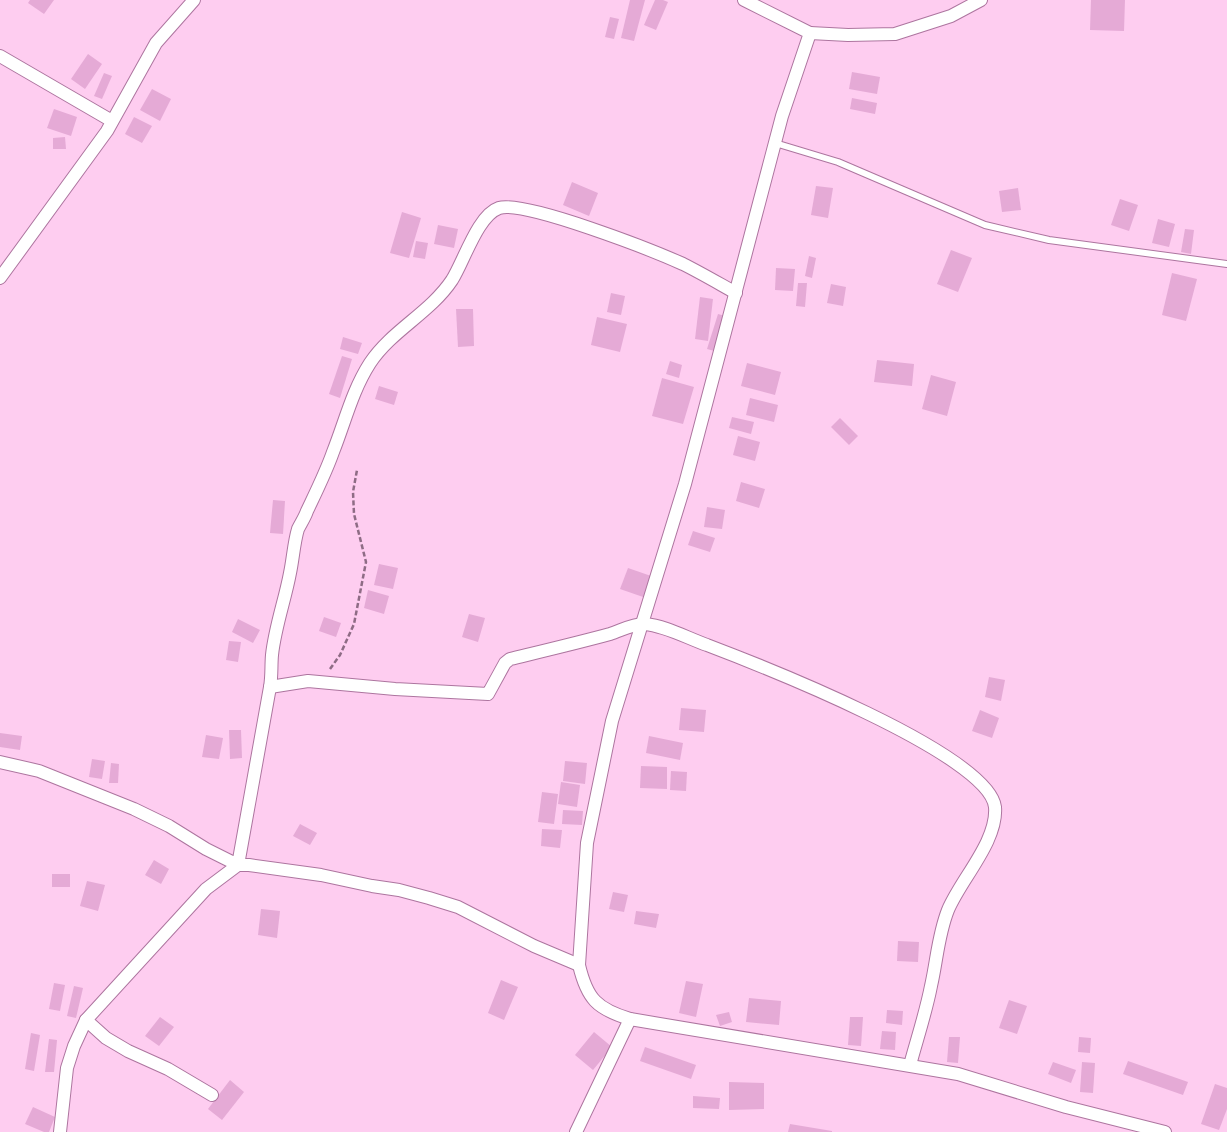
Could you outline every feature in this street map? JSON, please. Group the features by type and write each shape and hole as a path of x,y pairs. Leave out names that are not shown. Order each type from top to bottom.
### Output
{"street":[{"path":"0,278 106,131 156,43 194,0"},
{"path":"744,0 810,33 848,35 895,34 951,16 981,0"},
{"path":"810,33 782,116 685,484 612,721 587,843 579,965 583,983 594,1000 610,1013 630,1019 958,1074 1066,1107 1165,1132"},
{"path":"0,56 112,121"},
{"path":"60,1132 67,1068 74,1046 86,1020 206,889 238,865 270,687 272,656 278,621 289,579 298,530 333,452 359,381 372,361 391,339 439,298 452,279 486,217 493,211 501,208 515,207 535,211 612,237 682,264 736,293"},
{"path":"270,687 308,681 488,694 505,663 510,659 610,634 643,623 673,631 779,673 844,702 882,720 952,761 974,777 989,794 995,806 993,823 989,837 957,892 939,934 931,988 910,1065"},
{"path":"0,762 39,771 134,809 169,826 206,849 238,865 321,875 399,890 429,898 458,907 534,946 579,965"},
{"path":"576,1132 630,1019"},
{"path":"86,1020 106,1038 128,1051 168,1069 212,1095"}],"lane":[{"path":"775,143 838,162 985,226 1049,240 1227,264"}],"path":[{"path":"321,682 340,654 354,624 366,562 354,514 353,492 357,470"}],"building":[{"path":"30,0 54,0 44,14 28,3"},
{"path":"630,0 645,0 634,41 621,38"},
{"path":"655,0 668,2 656,30 644,25"},
{"path":"1091,0 1125,0 1124,31 1090,30"},
{"path":"610,17 619,19 614,39 605,37"},
{"path":"88,54 102,64 85,89 71,79"},
{"path":"852,72 880,77 877,94 849,89"},
{"path":"104,73 112,76 102,99 94,96"},
{"path":"152,89 171,99 160,121 140,110"},
{"path":"852,98 877,103 875,114 850,109"},
{"path":"54,109 77,117 71,136 47,128"},
{"path":"134,117 152,126 142,143 125,134"},
{"path":"65,137 66,149 53,149 53,138"},
{"path":"572,182 598,193 589,216 563,205"},
{"path":"816,186 833,188 828,218 811,215"},
{"path":"1018,188 1021,210 1002,212 999,191"},
{"path":"1120,199 1138,205 1129,231 1111,225"},
{"path":"402,212 421,218 409,258 390,253"},
{"path":"1158,219 1175,224 1169,247 1152,243"},
{"path":"438,225 458,229 454,248 434,244"},
{"path":"1185,229 1194,230 1191,254 1181,252"},
{"path":"416,241 428,243 425,259 413,257"},
{"path":"951,250 972,258 958,292 937,284"},
{"path":"809,256 816,258 812,278 805,276"},
{"path":"776,268 795,269 793,291 775,290"},
{"path":"1172,273 1197,279 1186,321 1162,315"},
{"path":"798,283 807,283 805,307 796,306"},
{"path":"831,284 846,287 843,306 827,303"},
{"path":"611,293 625,296 621,315 607,312"},
{"path":"700,297 713,299 708,341 695,339"},
{"path":"456,309 473,309 474,346 458,347"},
{"path":"718,314 729,317 718,352 707,349"},
{"path":"597,317 627,324 620,352 591,345"},
{"path":"343,337 362,343 358,354 340,349"},
{"path":"342,356 352,359 340,398 329,394"},
{"path":"877,360 914,364 912,386 874,382"},
{"path":"670,361 682,365 679,378 666,374"},
{"path":"747,363 781,372 775,395 741,386"},
{"path":"931,375 956,382 947,416 922,409"},
{"path":"662,378 694,387 683,424 652,416"},
{"path":"379,386 398,392 394,405 375,399"},
{"path":"750,398 778,405 774,422 746,415"},
{"path":"732,417 754,422 751,434 729,428"},
{"path":"840,418 858,436 849,445 831,427"},
{"path":"738,436 760,442 755,461 733,455"},
{"path":"741,482 765,489 759,508 736,501"},
{"path":"273,500 285,501 283,534 270,533"},
{"path":"707,507 725,510 722,529 704,527"},
{"path":"693,531 715,538 710,552 688,545"},
{"path":"379,564 398,568 393,589 374,585"},
{"path":"628,568 654,577 646,598 620,589"},
{"path":"368,590 389,596 384,614 364,608"},
{"path":"469,614 485,618 478,642 462,637"},
{"path":"324,617 341,623 336,637 319,631"},
{"path":"238,619 260,630 253,643 232,632"},
{"path":"229,641 241,642 238,662 226,660"},
{"path":"989,677 1005,680 1001,701 985,697"},
{"path":"681,708 706,710 704,732 679,730"},
{"path":"980,710 999,718 992,738 972,731"},
{"path":"229,730 241,730 242,758 230,759"},
{"path":"0,733 22,736 20,750 0,747"},
{"path":"206,735 223,738 219,759 202,757"},
{"path":"649,736 683,743 680,760 646,753"},
{"path":"92,759 105,761 102,779 89,777"},
{"path":"565,761 587,763 585,784 563,781"},
{"path":"111,763 119,764 118,783 109,783"},
{"path":"641,766 667,767 667,789 640,788"},
{"path":"671,771 687,772 686,791 670,790"},
{"path":"561,782 580,785 577,807 558,804"},
{"path":"542,792 558,794 554,824 538,822"},
{"path":"563,810 583,811 582,825 562,824"},
{"path":"300,824 317,833 310,845 293,836"},
{"path":"542,829 562,830 560,848 541,846"},
{"path":"154,860 169,869 161,884 145,875"},
{"path":"52,874 70,874 70,887 52,887"},
{"path":"87,881 105,885 98,911 80,906"},
{"path":"613,892 628,895 624,912 609,909"},
{"path":"261,909 280,911 277,938 258,935"},
{"path":"636,911 659,914 656,928 634,924"},
{"path":"898,941 919,942 918,962 897,961"},
{"path":"501,980 518,987 504,1020 488,1013"},
{"path":"686,981 703,984 696,1017 679,1013"},
{"path":"54,983 65,985 60,1011 49,1009"},
{"path":"74,986 83,988 76,1018 67,1016"},
{"path":"749,998 781,1001 779,1025 746,1022"},
{"path":"1009,1000 1027,1006 1017,1034 999,1028"},
{"path":"887,1010 903,1011 902,1025 886,1023"},
{"path":"729,1012 732,1022 720,1026 716,1015"},
{"path":"160,1017 174,1027 159,1046 145,1036"},
{"path":"850,1017 863,1017 861,1046 848,1045"},
{"path":"882,1031 896,1032 895,1050 880,1049"},
{"path":"594,1032 612,1047 593,1070 575,1055"},
{"path":"31,1033 40,1035 34,1071 25,1069"},
{"path":"949,1037 960,1037 958,1063 947,1062"},
{"path":"1079,1037 1091,1038 1090,1053 1078,1052"},
{"path":"49,1039 57,1040 54,1072 45,1072"},
{"path":"645,1047 696,1065 691,1079 640,1061"},
{"path":"1128,1061 1188,1082 1183,1095 1123,1074"},
{"path":"1053,1062 1076,1070 1071,1083 1048,1074"},
{"path":"1082,1062 1095,1063 1093,1093 1080,1092"},
{"path":"230,1080 244,1092 222,1120 208,1109"},
{"path":"729,1082 764,1083 764,1109 729,1110"},
{"path":"1215,1084 1227,1088 1227,1109 1219,1130 1201,1124"},
{"path":"693,1096 720,1098 719,1109 693,1108"},
{"path":"33,1107 55,1117 49,1132 44,1132 25,1124"},
{"path":"790,1124 832,1131 832,1132 788,1132"}]}
